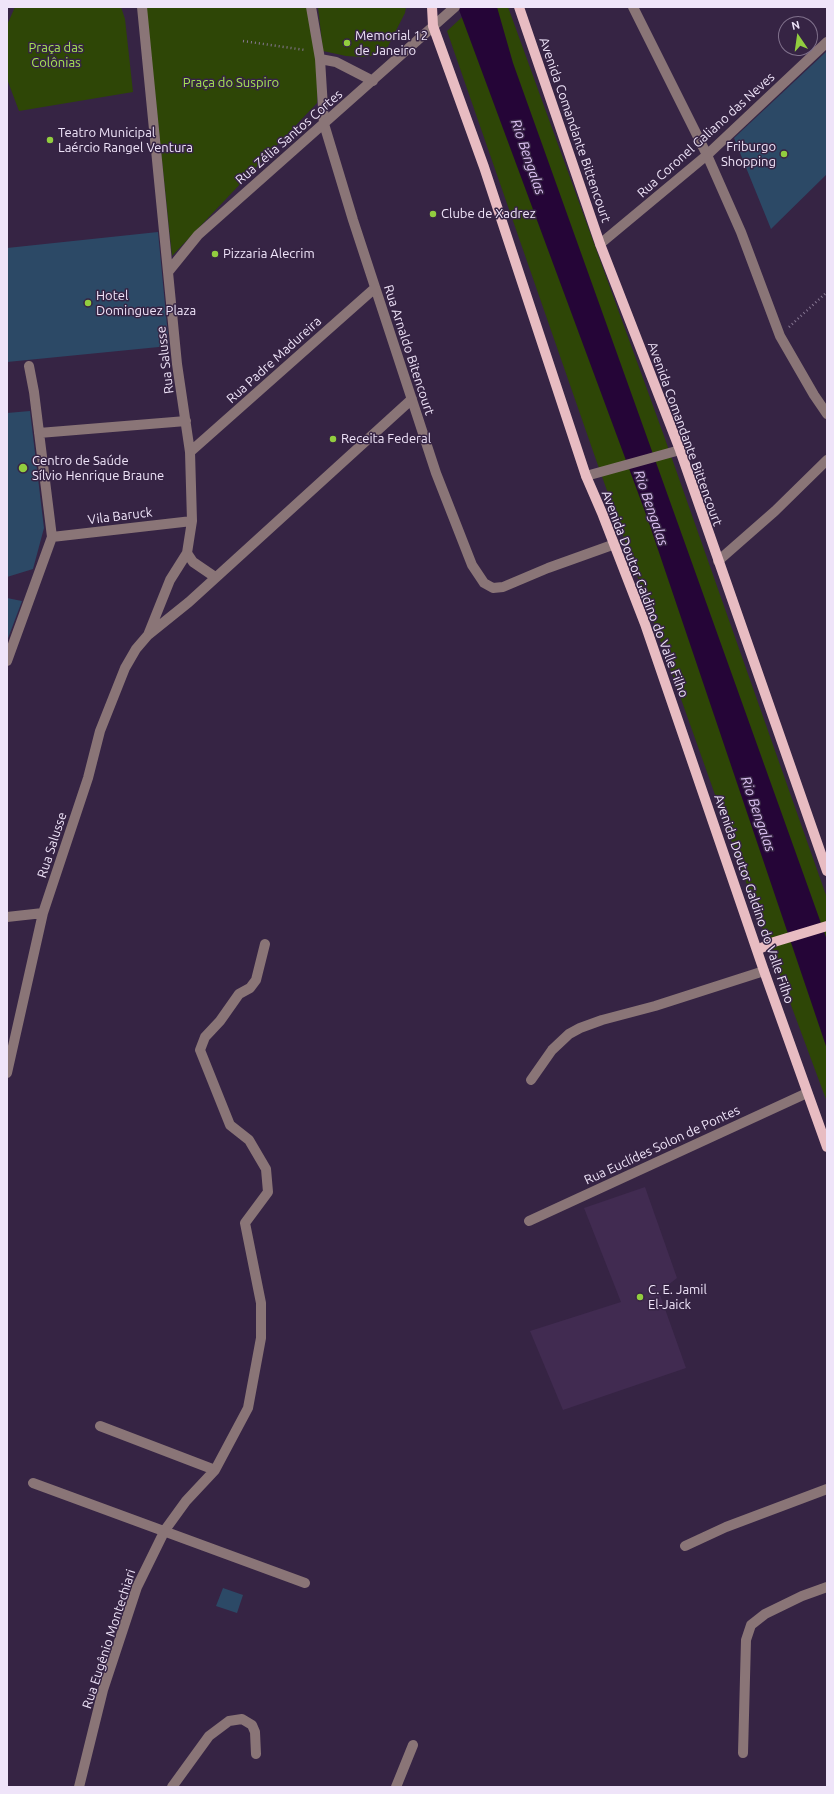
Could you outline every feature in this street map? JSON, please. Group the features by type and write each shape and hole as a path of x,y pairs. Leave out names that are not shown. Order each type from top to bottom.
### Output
{"main road":[{"name":"Avenida Doutor Galdino do Valle Filho","path":"432,7 433,26 484,167 586,476 615,544 646,624 764,971 827,1147"},
{"name":"Avenida Comandante Bittencourt","path":"519,7 600,244 680,450 827,871"},
{"path":"757,950 774,942 827,926"}],"street":[{"name":"Rua Salusse","path":"142,7 177,364 190,452 192,521 187,553"},
{"name":"Rua Arnaldo Bitencourt","path":"311,7 319,56 324,124 375,288 436,473 472,565 484,583 493,588 503,587 548,568 615,544"},
{"path":"634,7 707,155 741,232 780,336 814,396 827,414"},
{"name":"Rua Zélia Santos Cortes","path":"168,272 198,235 373,81 452,9"},
{"name":"Rua Coronel Galiano das Neves","path":"600,244 707,155 827,42"},
{"path":"319,56 336,62 373,81"},
{"name":"Rua Padre Madureira","path":"190,452 375,288"},
{"path":"7,662 52,538 34,392 29,366"},
{"path":"148,635 190,602 215,577 412,399"},
{"path":"38,433 186,420"},
{"path":"586,476 680,450"},
{"path":"718,561 775,511 827,460"},
{"name":"Vila Baruck","path":"52,538 192,521"},
{"path":"148,635 170,580 187,553 193,562 215,577"},
{"name":"Rua Salusse","path":"7,1073 43,913 88,778 100,731 125,668 136,649 148,635"},
{"path":"7,917 43,913"},
{"name":"Rua Eugênio Montechiari","path":"79,1787 103,1690 137,1587 165,1530 186,1501 215,1470 248,1408 261,1338 261,1303 245,1223 268,1192 266,1169 249,1140 230,1124 200,1050 205,1037 220,1021 239,994 250,988 256,980 266,944"},
{"path":"531,1080 552,1050 569,1034 580,1028 764,971"},
{"name":"Rua Euclídes Solon de Pontes","path":"529,1221 807,1093"},
{"path":"100,1426 215,1470"},
{"path":"33,1483 165,1530 305,1583"},
{"path":"685,1546 726,1527 827,1489"},
{"path":"743,1753 746,1640 751,1625 765,1614 802,1596 827,1587"},
{"path":"172,1787 209,1736 229,1721 242,1719 252,1725 255,1732 256,1754"},
{"path":"396,1787 413,1745"}],"path":[{"path":"243,42 319,56"},
{"path":"780,336 827,292"}],"shaded area":[{"name":"C. E. Jamil El-Jaick","path":"645,1187 677,1278 659,1292 686,1368 563,1410 530,1331 621,1302 584,1208"}],"green space":[{"name":"Praça das Colônias","path":"15,7 121,7 125,19 133,92 19,111 7,79 7,25"},
{"name":"Praça do Suspiro","path":"146,7 310,7 319,81 317,103 172,256"},
{"path":"318,7 406,7 405,13 384,54 362,57 346,56 323,51"},
{"path":"473,7 508,7 664,436 827,898 827,1102 762,927 594,454 447,31"}],"water":[{"name":"Rio Bengalas","path":"458,7 497,7 513,63 827,940 827,1049 647,517"}],"building":[{"name":"Friburgo Shopping","path":"827,51 827,174 771,229 734,138"},
{"name":"Hotel Dominguez Plaza","path":"158,232 169,346 7,362 7,248"},
{"name":"Centro de Saúde Sílvio Henrique Braune","path":"30,411 44,528 33,569 7,577 7,413"},
{"path":"7,598 22,601 7,641"},
{"path":"223,1588 243,1595 237,1613 216,1606"}],"place":[{"name":"Memorial 12 de Janeiro","path":"347,43"},
{"name":"Teatro Municipal Laércio Rangel Ventura","path":"50,140"},
{"name":"Friburgo Shopping","path":"784,154"},
{"name":"Clube de Xadrez","path":"433,214"},
{"name":"Pizzaria Alecrim","path":"215,254"},
{"name":"Hotel Dominguez Plaza","path":"88,303"},
{"name":"Receita Federal","path":"333,439"},
{"name":"Centro de Saúde Sílvio Henrique Braune","path":"23,468"},
{"name":"C. E. Jamil El-Jaick","path":"640,1297"}]}
